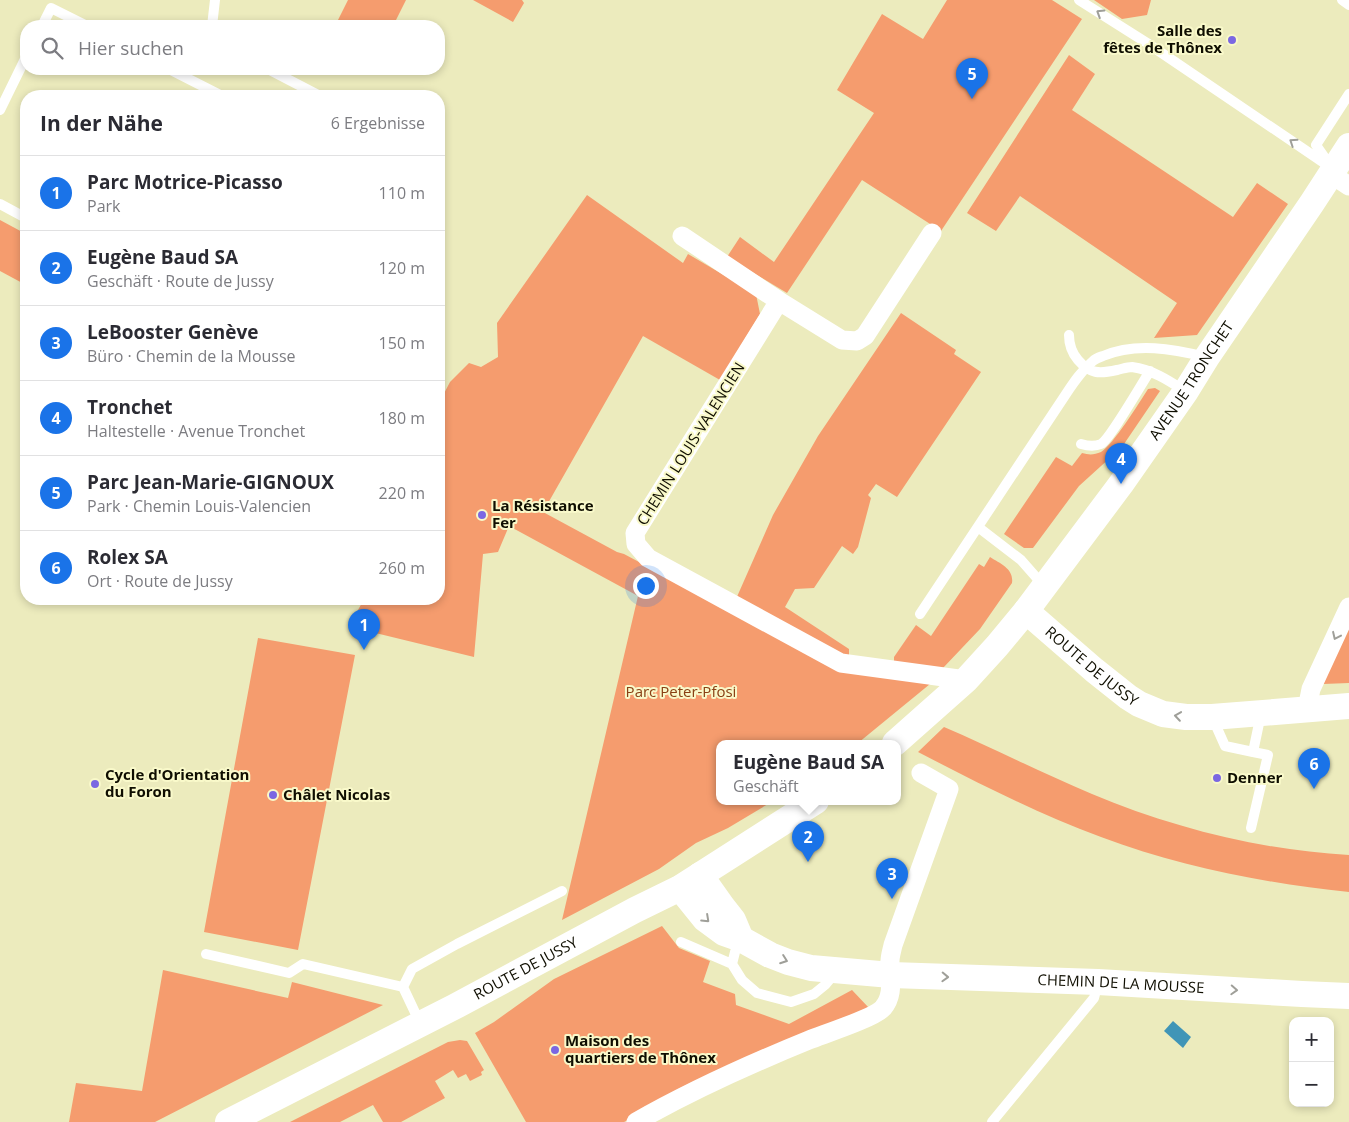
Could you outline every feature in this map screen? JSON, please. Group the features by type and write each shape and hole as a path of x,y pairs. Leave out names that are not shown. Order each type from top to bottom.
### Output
{"main road":[{"name":"AVENUE TRONCHET","path":"1026,610 1120,484 1186,391 1207,357 1338,177 1349,146"},
{"path":"899,740 966,680 1026,610"},
{"name":"ROUTE DE JUSSY","path":"1026,610 1094,670 1128,696 1139,704 1163,714 1186,717 1212,717 1261,713 1307,694 1349,706"},
{"name":"ROUTE DE JUSSY","path":"228,1122 454,1007 690,882 810,805"},
{"name":"CHEMIN DE LA MOUSSE","path":"690,882 705,919 724,933 741,939 770,955 811,968 891,975 1098,982 1349,996"}],"street":[{"path":"682,236 779,301 842,340 856,341 865,336 932,233"},
{"name":"CHEMIN LOUIS-VALENCIEN","path":"779,301 636,533 636,544 648,558 841,663 966,680"},
{"path":"1307,694 1349,607"},
{"path":"636,1122 710,1082 809,1040 872,1016 882,1009 891,993 890,960 893,945 948,789 921,773"}],"lane":[{"path":"213,20 215,0"},
{"path":"1079,0 1156,48 1338,177"},
{"path":"1342,0 1349,5"},
{"path":"45,20 51,8 75,20"},
{"path":"0,110 20,69"},
{"path":"181,75 210,90"},
{"path":"278,75 304,90"},
{"path":"1338,177 1316,145 1349,94"},
{"path":"0,204 20,215"},
{"path":"1069,335 1069,342 1074,355 1083,366 1094,372 1106,372 1129,367 1150,371 1186,391"},
{"path":"920,614 1080,374 1094,359 1114,351 1137,347 1190,353 1207,357"},
{"path":"1081,444 1090,446 1102,443 1116,425 1150,371"},
{"path":"978,528 1021,560 1044,586"},
{"path":"1253,752 1261,713"},
{"path":"1212,717 1225,746 1268,755 1251,828"},
{"path":"403,986 412,969 562,891"},
{"path":"732,964 741,939"},
{"path":"681,942 732,964 742,980 757,993 791,1002 814,994 825,985 836,971"},
{"path":"206,954 289,973 303,964 403,986"},
{"path":"992,1122 1094,998 1098,982"},
{"path":"403,986 420,1024"}],"green space":[{"path":"348,0 406,0 396,20 338,20"},
{"path":"473,0 522,0 524,3 513,22"},
{"path":"947,0 1052,0 1082,19 941,231 862,180 787,293 727,257 740,237 774,262 874,113 837,90 882,14 923,39"},
{"path":"1094,0 1151,0 1147,15 1122,19"},
{"path":"1069,55 1095,74 1072,110 1233,217 1257,183 1288,204 1197,335 1154,338 1177,303 1020,196 996,231 967,213"},
{"name":"Parc Peter-Pfosi","path":"587,195 683,263 688,254 756,294 760,314 720,380 643,336 543,512 827,662 930,684 862,740 716,740 716,805 766,805 728,828 696,843 659,869 562,920 638,596 509,526 498,552 483,554 474,657 355,628 361,605 445,605 445,392 450,382 469,363 481,367 498,357 497,323"},
{"path":"0,220 20,231 20,282 0,271"},
{"path":"901,313 956,350 954,354 981,372 897,497 876,484 868,495 871,498 858,547 853,554 842,546 814,588 795,589 785,607 849,649 849,656 838,654 736,599 773,515 818,436"},
{"path":"1155,388 1160,391 1122,447 1079,486 1033,548 1024,548 1004,534 1056,457 1072,466 1082,453 1096,454 1101,452 1119,433 1148,389"},
{"path":"990,557 1009,570 1012,583 980,629 943,668 894,664 894,657 916,625 931,636 979,564 984,567"},
{"path":"1349,627 1349,683 1323,684"},
{"path":"258,638 355,655 298,950 204,932"},
{"path":"944,727 1092,794 1154,817 1186,827 1250,842 1283,848 1349,855 1349,892 1254,879 1192,865 1131,848 1078,828 1008,798 918,752"},
{"path":"662,926 679,948 710,961 703,982 735,994 736,1005 789,1024 852,990 869,1008 747,1059 624,1122 526,1122 475,1033 494,1022 554,979"},
{"path":"163,970 288,998 292,982 383,1005 155,1122 69,1122 76,1083 142,1091"},
{"path":"467,1041 484,1070 481,1072 482,1075 470,1081 466,1074 458,1078 453,1070 435,1081 445,1098 401,1122 383,1122 373,1105 340,1122 290,1122 448,1042"}],"water":[{"path":"1173,1021 1191,1037 1183,1048 1164,1031"}],"place":[{"name":"Salle des fêtes de Thônex","path":"1232,40"},
{"name":"Parc Jean-Marie-GIGNOUX","path":"972,99"},
{"name":"Tronchet","path":"1121,484"},
{"name":"La Résistance Fer","path":"482,515"},
{"name":"Parc Motrice-Picasso","path":"364,650"},
{"name":"Denner","path":"1217,778"},
{"name":"Cycle d'Orientation du Foron","path":"95,784"},
{"name":"Rolex SA","path":"1314,789"},
{"name":"Châlet Nicolas","path":"273,795"},
{"name":"Eugène Baud SA","path":"808,862"},
{"name":"LeBooster Genève","path":"892,899"},
{"name":"Maison des quartiers de Thônex","path":"555,1050"}]}
